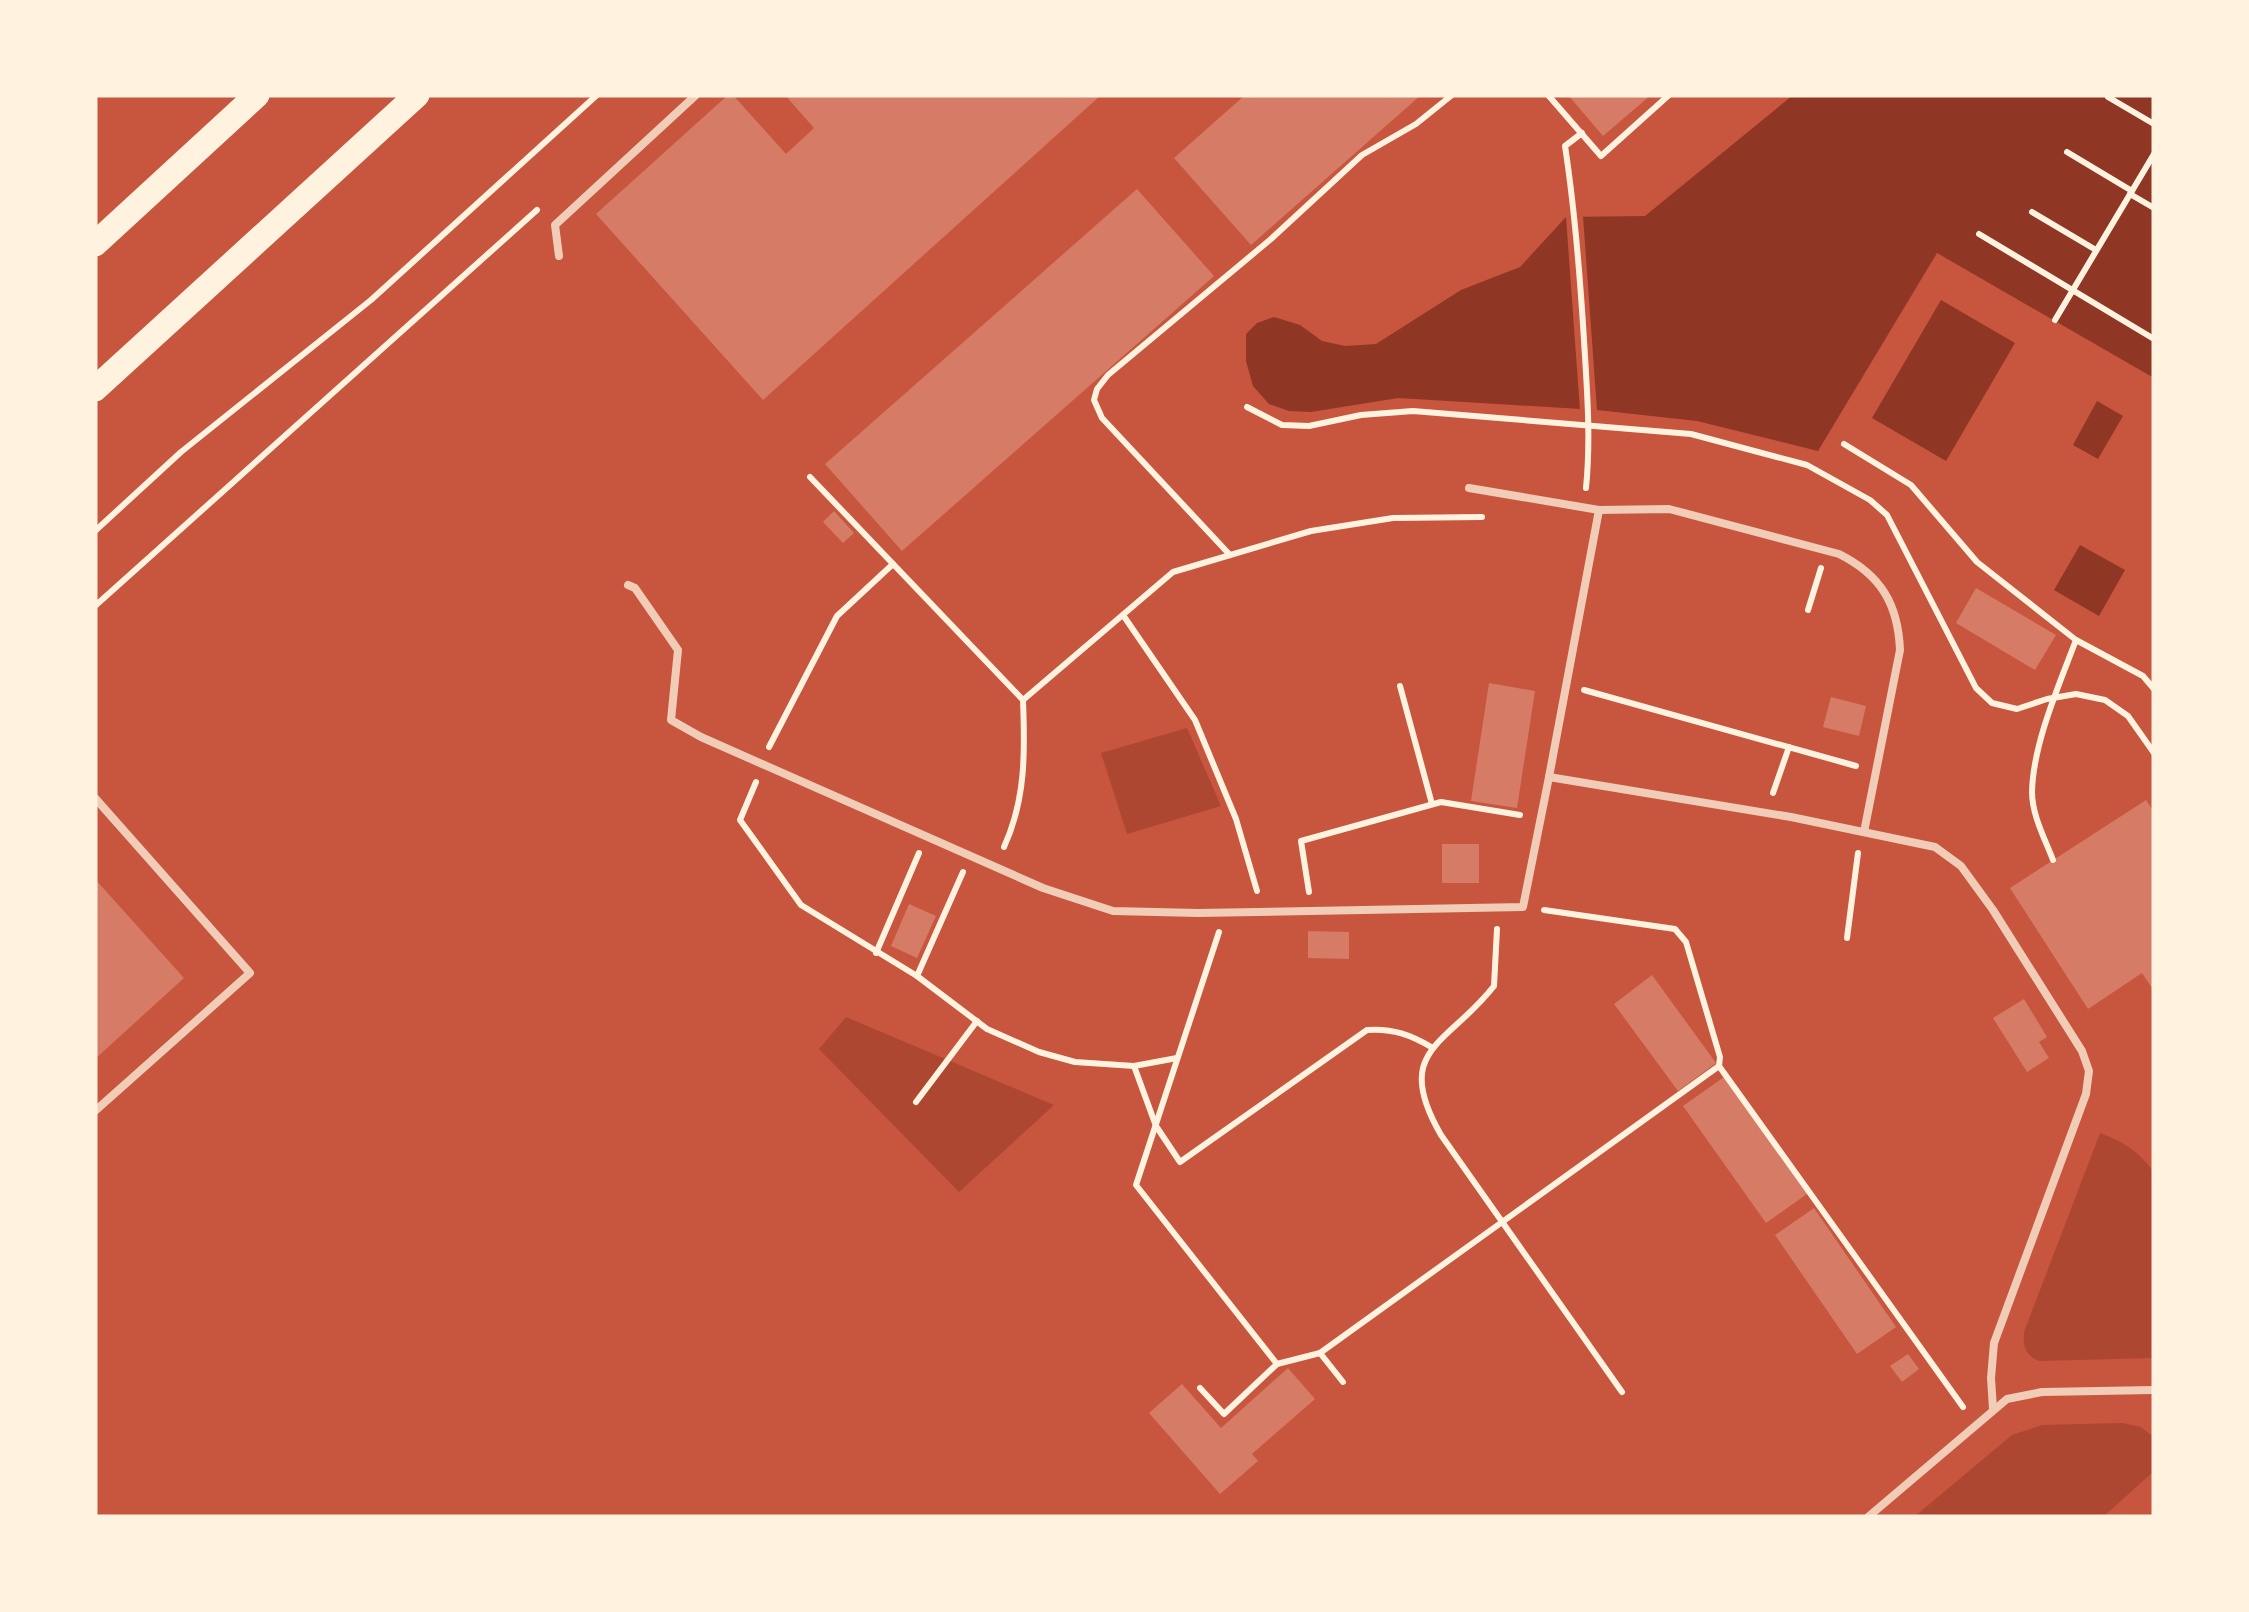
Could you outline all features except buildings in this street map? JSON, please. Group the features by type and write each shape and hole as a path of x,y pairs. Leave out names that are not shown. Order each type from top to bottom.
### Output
{"main road":[{"path":"95,244 257,95"},
{"path":"95,389 417,95"}],"lane":[{"path":"559,256 555,225 696,95"},
{"path":"1469,488 1600,510 1669,510 1826,550 1861,565 1883,589 1899,621 1900,650 1864,832"},
{"path":"628,585 635,588 678,650 671,720 700,737 1043,888 1113,911 1524,907 1600,510"},
{"path":"1549,777 1936,847 1961,866 1993,910 2082,1051 2089,1071 2086,1094 1994,1343 1990,1378 1993,1409"},
{"path":"95,798 250,974 95,1111"},
{"path":"1868,1517 2008,1399 2042,1392 2154,1390"}],"path":[{"path":"95,531 181,452 371,300 596,95"},
{"path":"1230,555 1102,418 1094,400 1097,389 1108,375 1271,239 1362,155 1416,124 1452,95"},
{"path":"1548,95 1601,156 1669,95"},
{"path":"2108,97 2154,124"},
{"path":"1582,134 1566,146 1576,216 1590,448"},
{"path":"2068,152 2154,208"},
{"path":"2055,320 2154,154"},
{"path":"95,606 548,200"},
{"path":"2032,212 2096,250"},
{"path":"1979,234 2154,339"},
{"path":"1844,444 1911,485 1977,562 2076,640 2143,676 2154,689"},
{"path":"810,476 1022,700 1026,762 1017,810 994,866"},
{"path":"1022,700 1174,572 1311,530 1393,518 1483,517"},
{"path":"1808,610 1826,550"},
{"path":"768,749 837,616 893,564"},
{"path":"1123,615 1195,720 1236,819 1258,894 1256,912"},
{"path":"2053,860 2038,823 2032,793 2055,698 2076,640"},
{"path":"1566,685 1876,772"},
{"path":"1400,686 1432,804"},
{"path":"756,782 740,820 801,905 917,976 977,1022 1038,1052 1076,1062 1134,1066 1178,1058"},
{"path":"1309,893 1301,841 1441,802 1524,816"},
{"path":"876,953 926,837"},
{"path":"1846,938 1859,847"},
{"path":"917,976 970,856"},
{"path":"1500,907 1494,986 1433,1048 1420,1078 1427,1111 1622,1392"},
{"path":"1524,907 1675,929 1686,942 1720,1066 1975,1424"},
{"path":"1226,912 1136,1184 1277,1364"},
{"path":"916,1102 977,1022"},
{"path":"1134,1066 1156,1126 1180,1162 1366,1030 1408,1034 1433,1048"},
{"path":"1200,1388 1224,1414 1277,1364 1320,1353 1720,1066"},
{"path":"1320,1353 1343,1382"}],"shaded area":[{"path":"1793,95 2154,95 2154,378 1937,253 1818,451 1697,421 1597,410 1398,398 1311,412 1289,411 1269,404 1253,386 1246,361 1246,334 1257,323 1274,317 1300,325 1322,341 1345,346 1376,344 1461,290 1520,267 1566,217 1645,216"},
{"path":"1941,300 2015,343 1946,461 1872,418"},
{"path":"2097,401 2123,416 2098,459 2073,445"},
{"path":"2080,545 2125,570 2099,616 2054,590"},
{"path":"1187,728 1221,806 1127,834 1101,753"},
{"path":"846,1017 1054,1105 959,1192 819,1049"},
{"path":"2100,1133 2131,1148 2154,1173 2154,1358 2039,1361 2026,1350 2024,1332"},
{"path":"2122,1423 2141,1427 2152,1436 2154,1471 2103,1517 1914,1517 2012,1435 2042,1425"}],"pier":[{"path":"1583,216 1597,410 1580,411 1566,217"}]}
